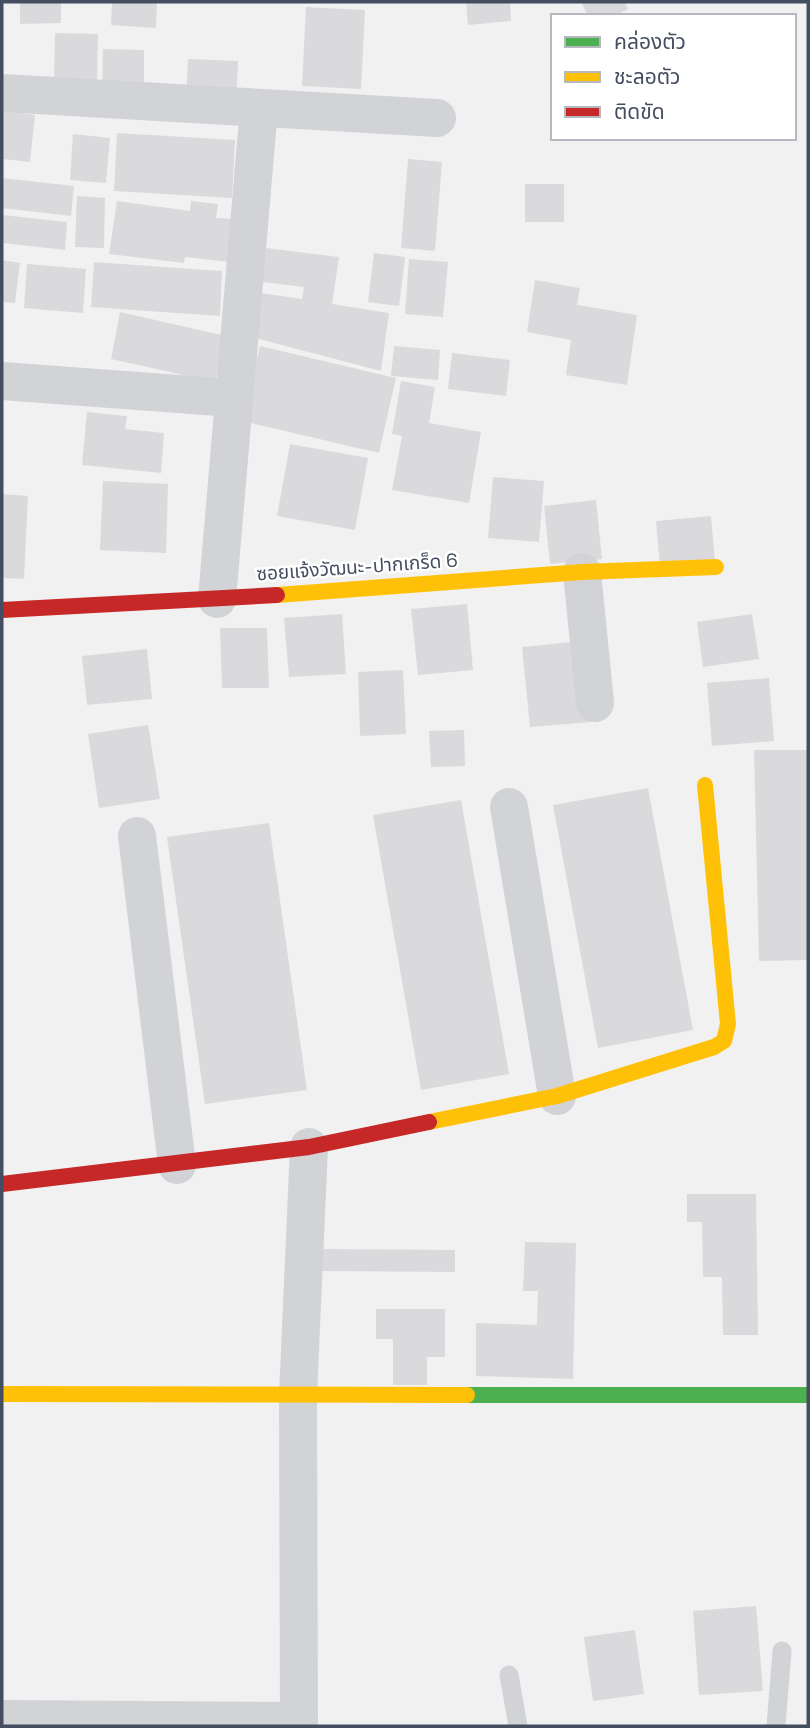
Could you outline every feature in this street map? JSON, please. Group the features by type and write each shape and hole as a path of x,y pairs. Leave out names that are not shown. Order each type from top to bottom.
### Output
{"street":[{"path":"2,93 437,118"},
{"path":"217,599 259,108"},
{"path":"2,381 233,398"},
{"name":"ซอยแจ้งวัฒนะ-ปากเกร็ด 6","path":"2,610 217,599 582,572 716,567"},
{"path":"582,572 595,703"},
{"path":"2,1184 309,1147 557,1096 714,1048 724,1041 728,1024 705,785"},
{"path":"509,807 557,1096"},
{"path":"136,836 177,1165"},
{"path":"2,1719 64,1723 299,1724 298,1395 309,1147"},
{"path":"2,1394 808,1395"}],"lane":[{"path":"776,1726 782,1651"},
{"path":"509,1675 518,1726"}],"building":[{"path":"20,2 61,2 61,23 20,24"},
{"path":"112,2 157,2 156,28 111,25"},
{"path":"466,2 510,2 511,21 468,25"},
{"path":"581,2 625,2 628,9 618,14 587,14"},
{"path":"306,7 365,10 361,89 302,86"},
{"path":"55,33 98,34 97,81 54,80"},
{"path":"103,49 144,50 144,91 102,91"},
{"path":"188,59 238,61 236,104 186,101"},
{"path":"2,111 35,115 30,162 2,159"},
{"path":"117,133 235,140 232,198 114,191"},
{"path":"73,134 110,138 106,183 70,180"},
{"path":"408,159 442,162 435,251 401,248"},
{"path":"2,178 74,186 71,216 2,208"},
{"path":"525,184 564,184 564,222 525,222"},
{"path":"77,196 105,198 104,248 75,247"},
{"path":"117,201 190,211 191,201 218,204 216,218 233,219 229,262 185,257 184,263 109,254"},
{"path":"2,215 67,222 65,250 2,243"},
{"path":"250,246 339,257 332,304 389,313 381,371 244,335 248,291 302,299 304,287 246,280"},
{"path":"374,253 405,257 399,306 368,302"},
{"path":"409,259 448,262 443,317 405,314"},
{"path":"2,260 20,263 15,303 2,302"},
{"path":"94,262 222,271 220,316 91,307"},
{"path":"27,264 86,269 83,313 24,308"},
{"path":"535,280 580,288 577,305 637,315 627,385 566,375 571,340 527,332"},
{"path":"120,312 226,336 215,382 111,359"},
{"path":"260,346 396,378 379,453 242,421"},
{"path":"394,346 440,350 438,380 391,376"},
{"path":"452,353 510,360 506,396 448,389"},
{"path":"401,381 435,387 429,423 481,432 469,503 392,490 402,436 392,434"},
{"path":"87,412 127,416 125,429 164,433 161,473 82,465"},
{"path":"290,444 368,458 355,530 277,516"},
{"path":"493,477 544,481 539,542 488,538"},
{"path":"103,481 168,484 166,553 100,550"},
{"path":"2,494 28,496 24,579 2,578"},
{"path":"596,500 602,559 550,564 544,506"},
{"path":"711,516 715,561 660,566 656,521"},
{"path":"467,604 473,670 418,675 411,609"},
{"path":"342,614 346,674 289,677 284,618"},
{"path":"752,614 759,659 703,667 697,622"},
{"path":"220,628 267,628 269,688 222,688"},
{"path":"582,641 591,722 530,727 522,647"},
{"path":"147,649 152,699 87,705 82,656"},
{"path":"403,670 406,734 360,736 358,672"},
{"path":"769,678 774,741 712,746 707,683"},
{"path":"148,725 160,799 99,808 88,734"},
{"path":"464,730 465,766 431,767 429,731"},
{"path":"754,750 808,750 808,960 759,961"},
{"path":"648,788 693,1030 598,1048 553,805"},
{"path":"461,800 509,1074 421,1090 373,815"},
{"path":"269,823 307,1090 205,1104 167,837"},
{"path":"687,1194 756,1194 758,1335 723,1335 722,1277 703,1277 702,1222 687,1222"},
{"path":"525,1242 576,1243 573,1379 476,1376 476,1323 537,1325 538,1291 523,1291"},
{"path":"321,1249 455,1250 455,1272 320,1271"},
{"path":"376,1309 445,1309 445,1357 427,1357 427,1385 393,1385 393,1339 376,1339"},
{"path":"756,1606 763,1691 699,1695 693,1611"},
{"path":"635,1630 644,1694 593,1701 584,1637"}],"traffic: fast":[{"path":"467,1395 808,1395"}],"traffic: slow":[{"path":"277,595 582,572 716,567"},
{"path":"429,1122 557,1096 714,1047 724,1041 728,1024 705,785"},
{"path":"2,1394 467,1395"}],"traffic: jam":[{"path":"2,610 277,595"},
{"path":"2,1184 309,1147 429,1122"}]}
